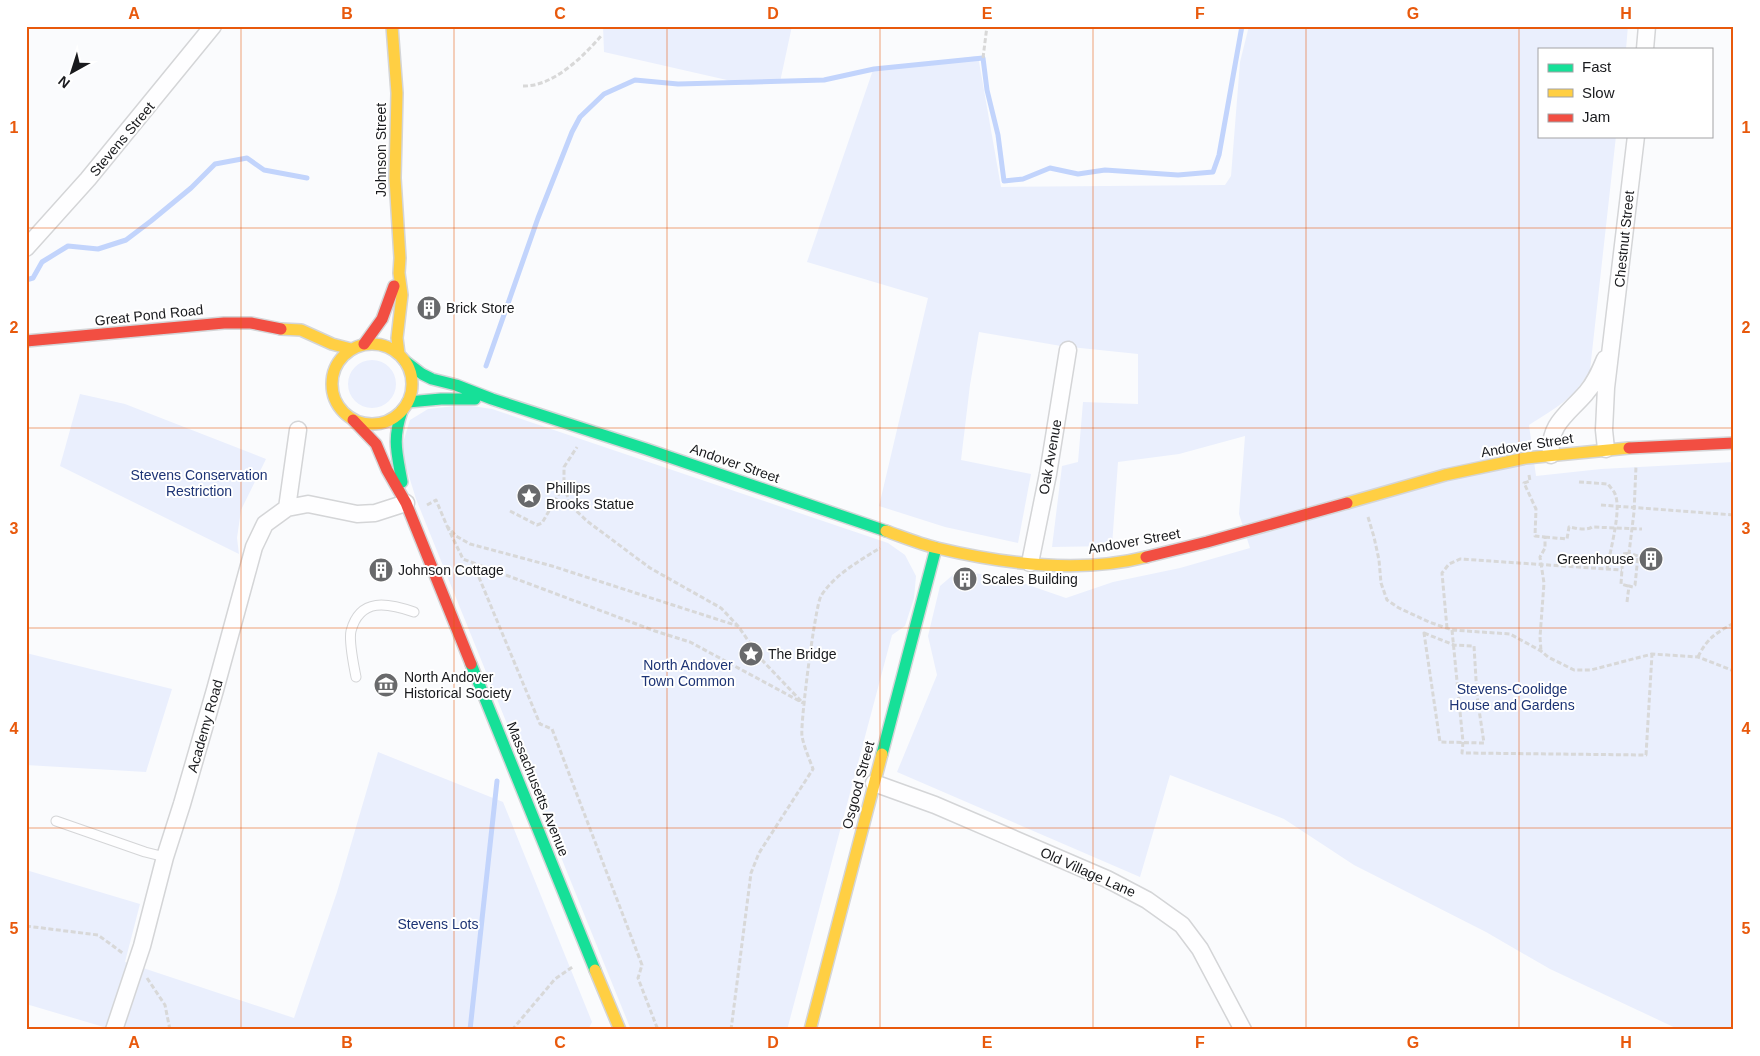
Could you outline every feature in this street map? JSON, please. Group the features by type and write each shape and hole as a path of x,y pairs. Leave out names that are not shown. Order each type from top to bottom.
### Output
{"main road":[{"name":"Johnson Street","path":"392,26 396,75 394,150 400,258 399,273 402,295 397,338 402,358"},
{"name":"Johnson Street","path":"364,344 382,320 399,273"},
{"name":"Great Pond Road","path":"26,341 224,322 251,323 274,328 301,330 332,344 351,349"},
{"name":"Great Pond Road","path":"274,328 299,343"},
{"path":"324,363 335,401 346,415 363,424 379,424 394,418 405,406 412,392 410,371 402,358 389,347 377,343 364,344 351,349 342,356 332,374 331,385"},
{"name":"Andover Street","path":"402,358 422,374 432,379 456,385 492,399 646,448 936,548 1030,563 1090,565 1142,558 1207,542 1445,475 1518,459 1606,449 1734,443"},
{"name":"Andover Street","path":"405,406 441,399 492,399"},
{"name":"Massachusetts Avenue","path":"405,406 396,429 396,450 408,508"},
{"name":"Massachusetts Avenue","path":"353,420 376,444 387,470 408,508 620,1030"},
{"name":"Osgood Street","path":"810,1030 936,548"}],"street":[{"name":"Stevens Street","path":"26,248 88,179 213,26"},
{"path":"1645,48 1648,26"},
{"name":"Chestnut Street","path":"1606,449 1604,413 1636,138"},
{"name":"Chestnut Street","path":"1551,455 1550,443 1552,435 1565,414 1586,393 1597,378 1613,341"},
{"name":"Oak Avenue","path":"1030,563 1048,474 1068,350"},
{"path":"298,430 287,508 308,504 356,514 366,514 408,508"},
{"name":"Academy Road","path":"114,1030 136,963 254,548 265,524 287,508"},
{"name":"Old Village Lane","path":"874,783 935,805 1106,879 1147,900 1182,925 1200,949 1244,1030"}],"lane":[{"path":"356,677 351,632 360,612 375,604 395,606 414,612"},
{"path":"56,821 145,852 165,857"}],"path":[{"path":"984,58 987,26"},
{"path":"523,86 533,87 567,69 584,56 601,36"},
{"path":"580,442 564,467 564,485 570,504 587,521 650,568 720,608 738,626 761,659 804,704"},
{"path":"1629,553 1634,508 1636,448"},
{"path":"1527,470 1530,481 1524,484 1536,509 1535,536 1567,539 1569,527 1583,529 1590,529 1592,527 1642,529"},
{"path":"1579,482 1608,484 1615,494 1618,506 1616,528 1607,569"},
{"path":"510,511 537,525 542,523 564,485"},
{"path":"1363,499 1374,537 1387,600 1399,608 1452,630 1510,634 1574,670 1591,670 1652,654 1698,657 1734,671"},
{"path":"408,508 436,500 446,526 463,559 655,631 690,642 804,704"},
{"path":"1601,505 1734,515"},
{"path":"446,526 456,536 470,544 552,566 738,626"},
{"path":"1541,651 1540,636 1544,583 1540,557 1545,548 1545,537"},
{"path":"731,1030 751,873 759,853 813,769 801,735 815,620 820,598 832,584 857,562 881,548"},
{"path":"1629,553 1638,556 1636,584 1634,587 1621,584 1623,554 1629,553"},
{"path":"1447,628 1442,572 1449,564 1460,559 1622,570"},
{"path":"473,563 540,724 552,729 642,965 638,978 658,1030"},
{"path":"1627,602 1629,586"},
{"path":"1698,657 1703,645 1715,633 1734,624"},
{"path":"1452,630 1463,742 1462,753 1646,755 1652,654"},
{"path":"1424,633 1454,645 1474,646 1477,696 1484,743 1463,742 1440,742 1424,633"},
{"path":"26,926 98,935 136,963 165,1005 170,1030"},
{"path":"512,1030 555,979 574,967 592,959"}],"green space":[{"path":"603,26 792,26 780,82 749,85 604,52"},
{"name":"Stevens-Coolidge House and Gardens","path":"1249,26 1628,26 1626,48 1538,48 1538,138 1616,138 1590,370 1571,396 1529,425 1536,476 1601,469 1734,462 1734,1030 1680,1030 1550,969 1486,932 1354,865 1284,819 1170,775 1140,877 897,772 937,675 928,636 940,586 954,574 964,571 1014,580 1066,598 1113,582 1180,568 1250,548 1239,514 1245,436 1179,454 1118,462 1112,546 1052,547 1062,466 1078,462 1083,402 1138,404 1138,354 1061,346 979,332 970,385 961,460 1031,474 1018,543 945,527 879,506 928,298 807,262 873,70 978,56 1001,187 1225,185 1231,176 1240,62"},
{"path":"372,360 381,362 389,367 394,375 396,384 394,393 389,401 381,406 372,408 363,406 355,401 350,393 348,384 350,375 355,367 363,362"},
{"name":"Stevens Conservation Restriction","path":"80,394 125,404 266,459 241,510 237,538 239,554 60,466"},
{"name":"North Andover Town Common","path":"465,405 492,409 888,543 905,555 916,576 914,598 905,626 892,635 787,1030 631,1030 416,499 404,460 402,446 410,420 428,409"},
{"path":"26,653 172,689 146,772 26,765"},
{"name":"Stevens Lots","path":"378,752 503,802 592,1022 588,1030 114,1030 26,1004 26,870 140,904 125,962 294,1018 337,892"}],"waterway":[{"path":"486,366 538,218 572,132 580,117 604,94 635,80 678,84 824,80 874,69 983,58 987,90 998,135 1004,181 1023,179 1050,168 1078,174 1105,170 1178,175 1213,172 1219,155 1242,26"},
{"path":"26,280 33,278 42,262 68,246 98,249 126,240 191,188 215,164 247,158 264,170 307,178"},
{"path":"470,1030 497,781"}],"traffic: fast":[{"path":"405,361 432,379 456,385 492,399 646,449 886,531"},
{"path":"408,402 441,399 475,399"},
{"path":"402,411 396,439 402,482"},
{"path":"882,754 936,548"},
{"path":"471,664 595,970"}],"traffic: slow":[{"path":"392,26 397,93 395,178 400,258 399,273 402,295 397,338 399,354"},
{"path":"281,329 301,330 332,344 351,349"},
{"path":"364,344 380,344 401,355 412,376 412,384 412,392 401,413 380,424 364,424 350,418 338,406 332,392 332,376 338,362 350,350 364,344"},
{"path":"1347,503 1445,475 1526,458 1629,448"},
{"path":"886,531 962,554 1042,565 1094,565 1146,557"},
{"path":"810,1030 882,754"},
{"path":"595,970 620,1030"}],"traffic: jam":[{"path":"364,344 382,319 394,286"},
{"path":"26,341 224,323 251,323 281,329"},
{"path":"353,420 376,444 387,470 406,503 471,664"},
{"path":"1629,448 1734,443"},
{"path":"1146,557 1347,503"}],"place":[{"name":"Brick Store","path":"429,308"},
{"name":"Phillips Brooks Statue","path":"529,496"},
{"name":"Greenhouse","path":"1651,559"},
{"name":"Johnson Cottage","path":"381,570"},
{"name":"Scales Building","path":"965,579"},
{"name":"The Bridge","path":"751,654"},
{"name":"North Andover Historical Society","path":"386,685"}]}
